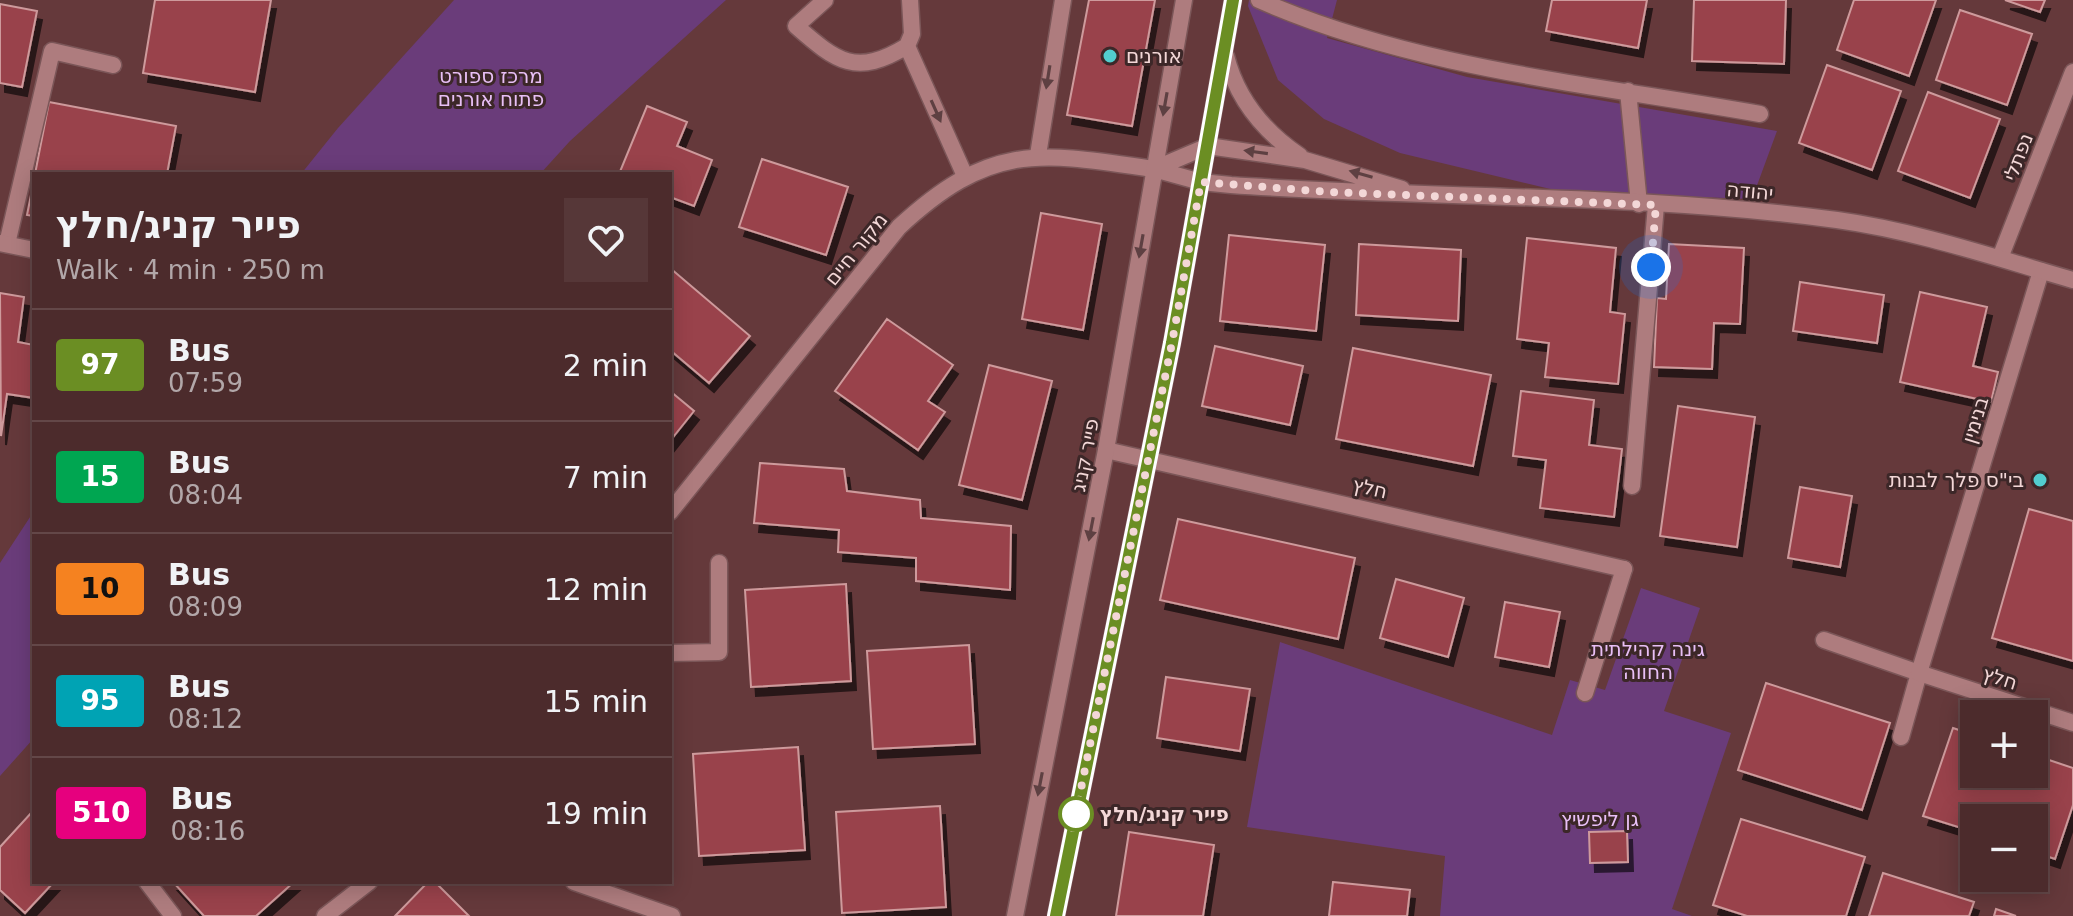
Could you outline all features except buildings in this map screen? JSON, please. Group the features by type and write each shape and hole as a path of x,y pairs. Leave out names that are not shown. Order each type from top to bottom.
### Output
{"street":[{"path":"825,0 796,26 831,55 861,65 876,62 907,46 912,34 910,0"},
{"path":"1038,155 1063,0"},
{"name":"פייר קניג","path":"1015,916 1106,450 1184,0"},
{"path":"1056,916 1172,343 1233,0"},
{"path":"1259,0 1322,27 1411,53 1760,114"},
{"path":"907,46 965,176"},
{"path":"32,250 4,243 52,51 113,65"},
{"path":"1224,51 1240,95 1252,113 1268,132 1305,160"},
{"name":"נפתלי","path":"2000,258 2073,72"},
{"path":"1628,91 1639,204"},
{"path":"1154,169 1208,146"},
{"name":"יהודה","path":"1208,146 1305,160 1365,175 1415,193"},
{"name":"מקור חיים","path":"672,510 899,227 931,197 965,176 997,163 1038,155 1154,169"},
{"name":"יהודה","path":"1154,169 1201,182 1329,192 1639,204 1839,220 2000,258 2073,280"},
{"path":"1632,486 1656,205"},
{"name":"בנימין","path":"1901,737 2041,271"},
{"name":"חלץ","path":"1106,450 1624,569 1585,693"},
{"path":"672,653 719,652 719,563"},
{"name":"חלץ","path":"1824,640 2073,723"},
{"path":"149,884 173,916"},
{"path":"325,916 366,884"},
{"path":"580,884 672,916"}],"green space":[{"name":"מרכז ספורט פתוח אורנים","path":"454,0 726,0 570,141 542,172 303,172 338,128"},
{"path":"1249,0 1337,0 1327,38 1467,77 1777,131 1752,199 1563,192 1400,153 1324,119 1278,80 1248,6"},
{"path":"32,514 32,740 0,776 0,563"},
{"name":"גן ליפשיץ","path":"1641,588 1700,608 1664,711 1731,733 1672,909 1692,916 1440,916 1445,856 1247,827 1280,642 1552,735 1570,680 1605,690"}],"bus line":[{"name":"97","path":"1056,916 1172,343 1233,0"}],"place":[{"name":"אורנים","path":"1110,56"},
{"name":"בי\"ס פלך לבנות","path":"2040,480"},
{"name":"פייר קניג/חלץ","path":"1076,814"}],"route":[{"path":"1076,814 1073,828 1172,343 1201,182 1329,192 1415,193 1656,205 1651,267"}],"park label":[{"name":"גינה קהילתית החווה","path":"1648,660"}]}
